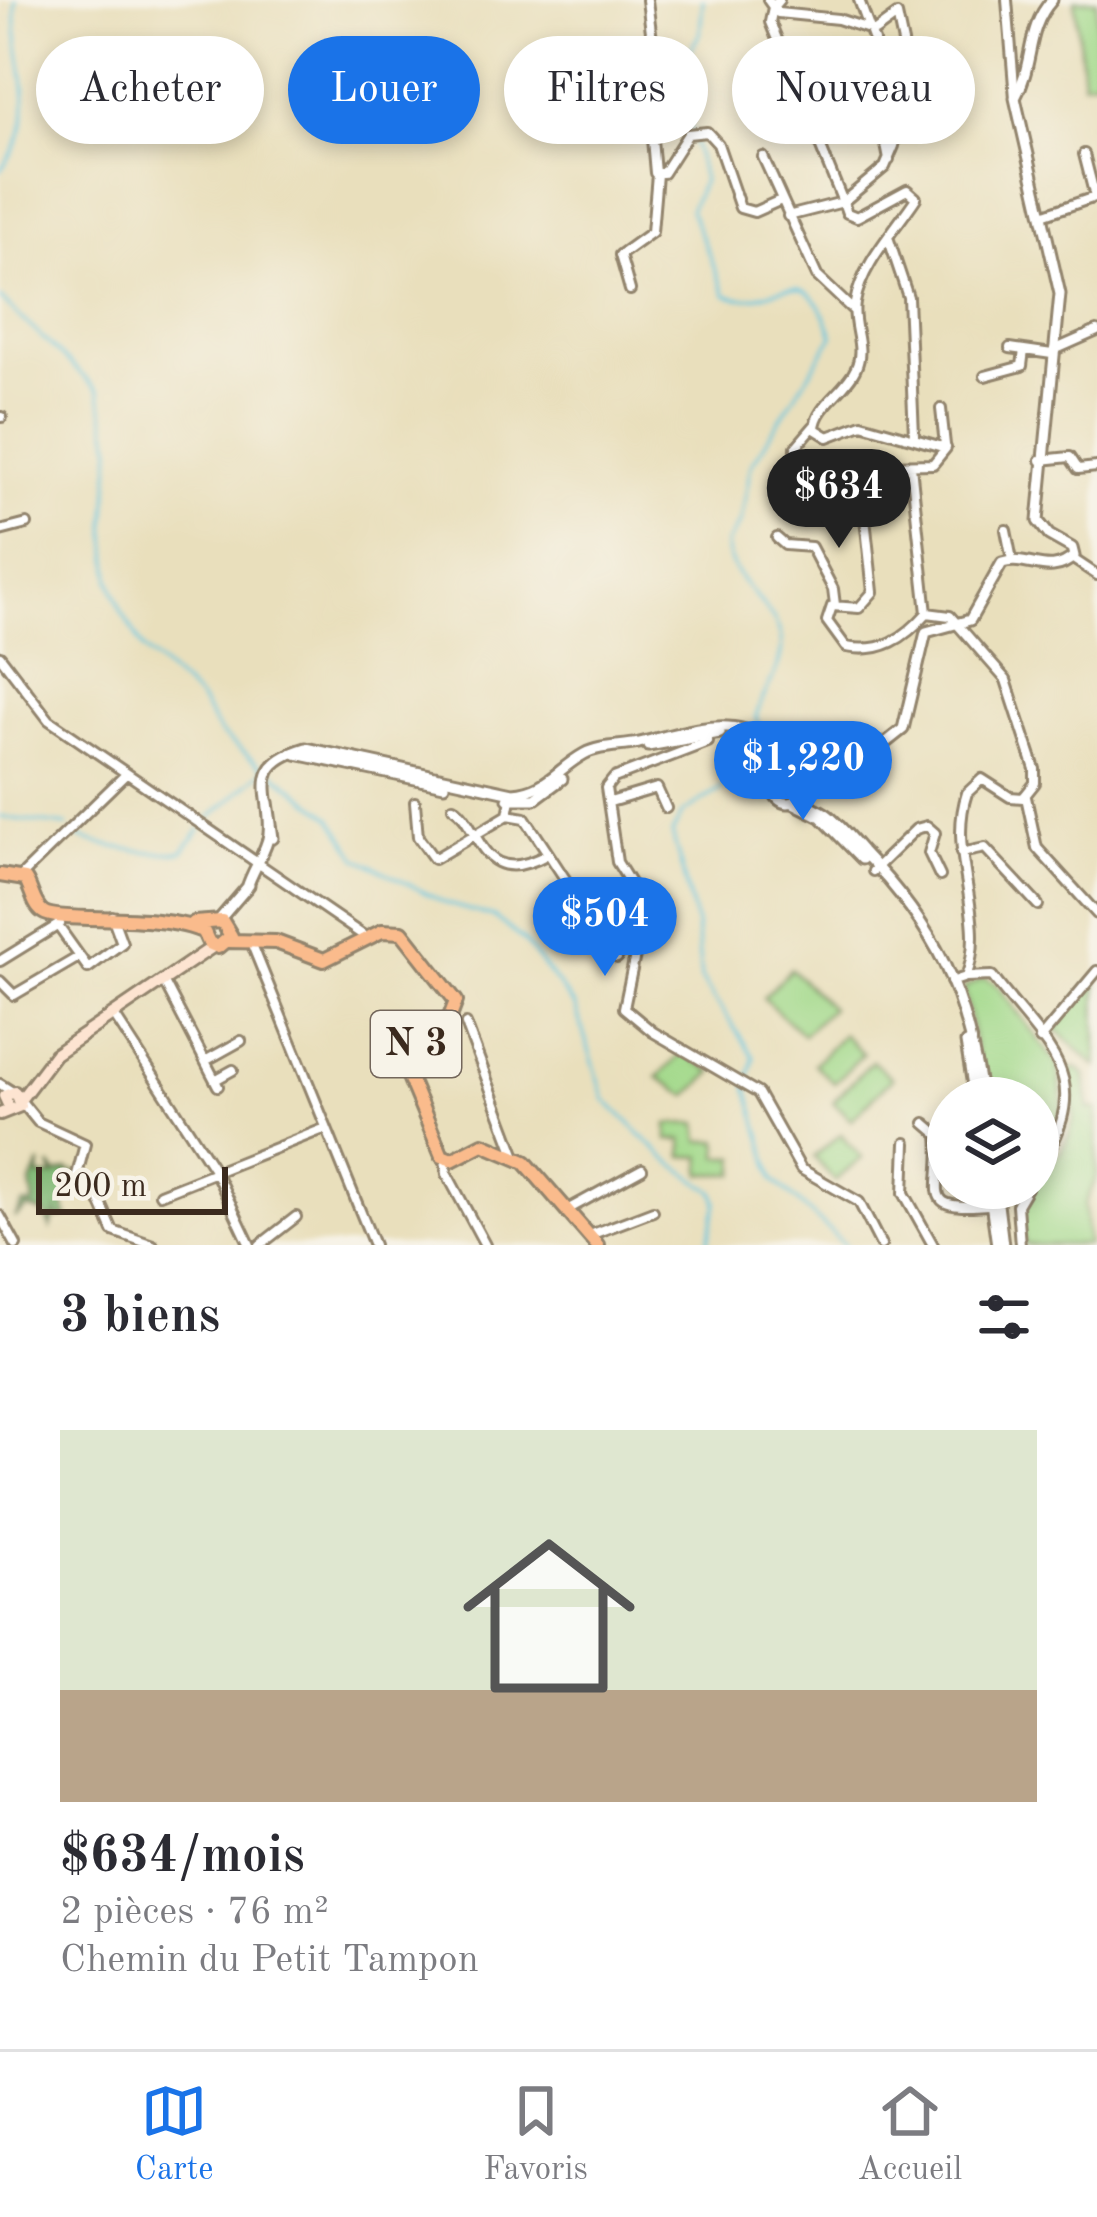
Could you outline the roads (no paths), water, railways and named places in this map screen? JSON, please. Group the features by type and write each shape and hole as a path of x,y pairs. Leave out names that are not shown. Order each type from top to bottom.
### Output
{"main road":[{"path":"10,876 41,911 60,922 112,916 180,922 276,942 324,960 368,939"},
{"name":"N 3","path":"368,939 388,929 402,932 455,996 454,1012 412,1048 406,1066 446,1159"},
{"path":"11,1099 56,1054 164,982 222,934"},
{"path":"446,1159 483,1144 515,1154 593,1240"}],"street":[{"path":"629,290 619,258 652,232 657,174 652,139 634,91 652,40 647,0"},
{"path":"859,0 878,64 875,88 889,160"},
{"path":"1007,0 1015,98 1060,285 1038,520 1049,535 1072,548 1073,559"},
{"path":"1015,98 1030,72 1035,25 1052,0"},
{"path":"773,2 778,13 838,20 868,30 880,30 890,16 897,15 909,71 889,160 843,202 788,216"},
{"path":"773,2 770,22 847,213 857,217 908,190 915,192 890,240 860,280 854,310 860,359 796,447 795,501"},
{"path":"657,174 690,133 707,132 718,144 740,208 754,212 781,200"},
{"path":"1045,214 1095,197 1084,154"},
{"path":"763,157 818,276 854,310"},
{"path":"890,240 908,296 914,435"},
{"path":"1010,348 1053,352 1097,331"},
{"path":"985,376 1022,366 1024,350"},
{"path":"835,605 860,608 873,592 865,512 874,469 943,458 941,409"},
{"path":"814,426 828,436 854,423 945,445"},
{"path":"1041,460 1070,457 1078,469 1097,467"},
{"path":"911,466 927,613"},
{"path":"841,514 865,512"},
{"path":"0,531 27,524"},
{"path":"1006,530 1012,560"},
{"path":"777,538 785,545 811,547 833,589 835,605 827,616 829,626 846,647 904,638 927,613 944,613 1006,680 1036,769 1026,797 1037,848 1097,914"},
{"path":"794,787 874,752 903,729 922,638 938,626 959,626 976,613 997,568 1012,560 1050,568 1073,559"},
{"path":"1073,559 1097,575"},
{"path":"0,656 50,720 368,939"},
{"path":"708,731 708,742 610,780 606,788 613,850 645,907 643,932 622,996 629,1016 747,1087 801,1169 859,1202 881,1245"},
{"path":"374,1245 326,1128 222,934 268,836 265,791 272,768 285,757 312,755 517,796 549,791 592,756 708,731 753,731 768,739 794,787 821,818 875,868 957,980 974,1077"},
{"path":"0,886 126,774"},
{"path":"957,980 975,946 961,853 963,805 976,780 990,782 1010,797 1026,797"},
{"path":"610,802 657,788 666,808"},
{"path":"415,802 418,837 428,857 437,860 508,815 517,796"},
{"path":"517,796 525,818 616,958"},
{"path":"453,807 471,837 503,862 523,864 548,854"},
{"path":"508,815 525,818"},
{"path":"875,868 916,829 927,826 935,833 929,854 940,875"},
{"path":"961,853 985,848 1038,905"},
{"path":"0,961 60,922 77,958 88,968 122,943 112,916"},
{"path":"0,981 16,994 77,958"},
{"path":"1040,1039 1097,971"},
{"path":"957,980 992,976 1064,1063 1069,1112 1059,1131"},
{"path":"164,982 217,1083 233,1070"},
{"path":"114,1015 215,1171 250,1245"},
{"path":"466,1024 515,1154"},
{"path":"206,1061 241,1041"},
{"path":"11,1099 85,1144 77,1175 97,1194 108,1226 120,1236 153,1245"},
{"path":"160,1193 326,1128"},
{"path":"906,1143 904,1193 932,1245"},
{"path":"446,1159 447,1174 485,1245"},
{"path":"566,1211 642,1168"},
{"path":"996,1209 1000,1245"},
{"path":"1017,1209 1021,1245"},
{"path":"593,1240 653,1211"},
{"path":"0,1216 16,1245"},
{"path":"260,1245 296,1217"}],"waterway":[{"path":"0,170 14,149 25,108 16,0"},
{"path":"703,0 700,33 686,58 682,89 703,180 690,210 726,295 742,298 798,289 822,309 833,336 751,465 741,521 726,545 738,575 768,612 781,638 779,661 756,716 762,733 720,790 683,813 672,833 696,924 701,979 754,1057 747,1086 774,1180 845,1245"},
{"path":"0,298 99,391 112,448 106,526 111,582 121,610 144,650 200,700 220,733 265,769"},
{"path":"210,818 262,771"},
{"path":"274,773 332,818 358,858 447,904 494,917 523,940 575,1007 605,1099 663,1156 714,1192 717,1203 707,1245"},
{"path":"0,817 67,826"},
{"path":"73,833 109,846 174,852 183,851 200,829"}]}
